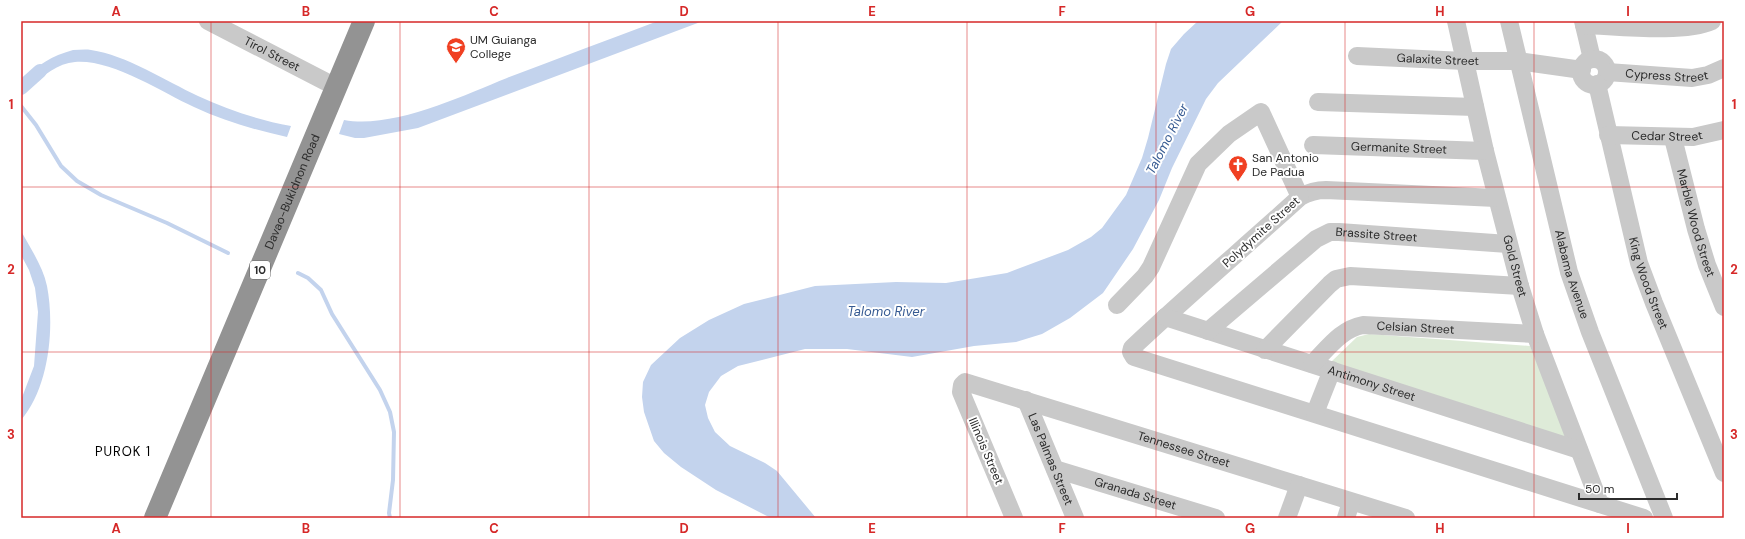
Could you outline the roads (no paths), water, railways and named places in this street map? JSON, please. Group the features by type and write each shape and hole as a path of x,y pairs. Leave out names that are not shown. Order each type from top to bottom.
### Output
{"highway":[{"name":"Davao-Bukidnon Road","path":"155,518 364,21"}],"street":[{"name":"Tirol Street","path":"208,21 336,87"},
{"name":"Gold Street","path":"1456,21 1484,151 1508,244 1534,334 1600,504"},
{"name":"Alabama Avenue","path":"1509,21 1569,272 1590,332 1664,518"},
{"path":"1602,78 1591,84 1582,76 1587,64 1583,23 1633,24 1672,28 1694,26 1712,21"},
{"name":"Galaxite Street","path":"1357,56 1465,61 1518,61"},
{"path":"1518,61 1587,64"},
{"name":"Cypress Street","path":"1602,78 1692,78 1708,75 1724,68"},
{"name":"King Wood Street","path":"1602,78 1608,135 1646,283 1724,473"},
{"path":"1318,102 1475,106"},
{"path":"1117,305 1145,276 1151,267 1198,164 1229,134 1261,112 1300,197"},
{"name":"Cedar Street","path":"1608,135 1673,138 1693,137 1724,130"},
{"name":"Marble Wood Street","path":"1673,138 1696,229 1707,265 1724,307"},
{"name":"Germanite Street","path":"1313,145 1484,151"},
{"name":"Polydymite Street","path":"1315,413 1134,357 1131,352 1132,348 1300,197 1315,190 1496,198"},
{"name":"Brassite Street","path":"1208,331 1316,239 1330,232 1508,244"},
{"path":"1265,350 1330,284 1342,277 1350,276 1520,286"},
{"name":"Antimony Street","path":"1165,317 1579,450"},
{"name":"Celsian Street","path":"1312,364 1340,335 1348,329 1363,325 1534,334"},
{"path":"1332,370 1315,413 1644,518"},
{"name":"Tennessee Street","path":"962,385 969,382 1299,485 1348,510 1404,518"},
{"name":"Illinois Street","path":"962,385 961,392 1014,518"},
{"name":"Las Palmas Street","path":"1026,400 1075,518"},
{"name":"Granada Street","path":"1055,469 1216,518"},
{"path":"1287,518 1299,485"}],"water":[{"path":"658,21 703,21 418,128 364,138 355,138 339,134 344,120 363,122 384,120 427,109 449,102 507,78"},
{"name":"Talomo River","path":"1198,21 1283,21 1218,83 1206,99 1172,168 1159,200 1133,249 1103,293 1070,318 1042,334 1016,342 974,346 912,357 847,349 805,349 738,366 721,376 709,392 705,405 708,418 715,432 730,446 765,463 777,471 816,518 771,518 716,490 681,467 664,453 654,441 644,412 642,397 643,382 651,365 680,338 709,320 744,304 815,286 896,282 946,283 1007,273 1068,250 1091,237 1102,228 1126,195 1142,158 1171,49"},
{"path":"73,50 91,50 118,57 221,106 255,118 291,126 287,137 251,128 217,117 120,71 89,62 75,62 57,67 30,87 22,79 34,69 58,55"},
{"path":"21,231 43,272 47,286 50,338 44,374 38,391 21,420 21,400 34,366 38,312 35,288 29,270 21,255"}],"waterway":[{"path":"21,88 40,71"},
{"path":"21,106 36,125 61,166 77,181 101,195 167,223 228,253"},
{"path":"298,273 308,278 321,290 332,314 380,390 390,412 394,432 393,480 389,513 390,518"}],"place":[{"name":"UM Guianga College","path":"456,64"},
{"name":"San Antonio De Padua","path":"1238,182"}],"district":[{"name":"PUROK 1","path":"123,451"}]}
